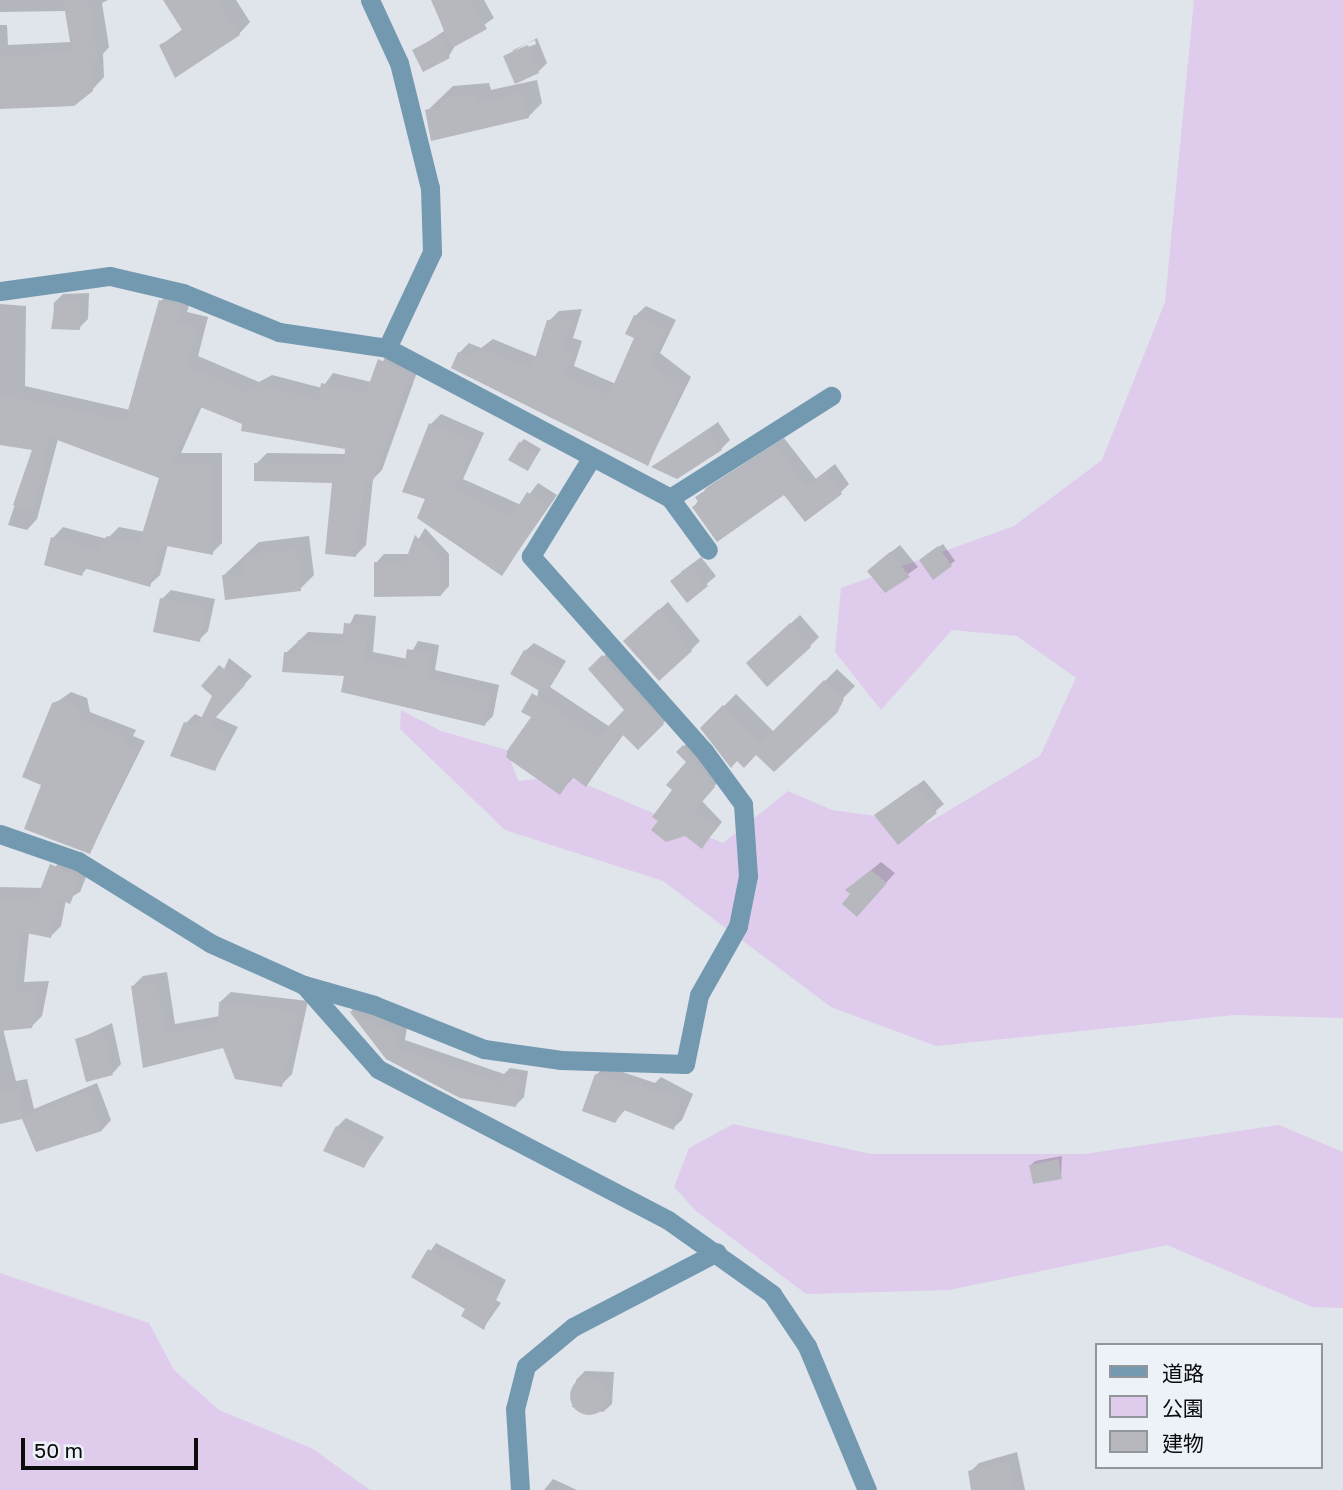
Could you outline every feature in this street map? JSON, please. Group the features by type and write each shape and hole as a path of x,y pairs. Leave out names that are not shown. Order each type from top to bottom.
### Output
{"street":[{"path":"370,0 399,62 430,188 432,252 387,348"},
{"path":"0,291 110,276 183,293 279,332 387,348 670,498 708,550"},
{"path":"670,498 831,396"},
{"path":"0,834 78,861 210,943 304,985 374,1005 484,1049 562,1060 685,1064 699,995 738,926 748,876 743,804 704,751 531,556 592,457"},
{"path":"304,985 378,1069 668,1220 717,1252 772,1294 796,1323 867,1490"},
{"path":"520,1490 515,1409 526,1366 573,1327 717,1252"}],"green space":[{"path":"1194,0 1343,0 1343,1018 1234,1015 936,1046 831,1007 663,881 505,830 400,729 401,710 441,731 507,750 518,781 566,776 723,843 788,791 832,810 928,823 1040,756 1076,678 1017,636 952,630 881,710 835,652 841,588 1014,526 1102,460 1165,302"},
{"path":"733,1124 871,1154 1085,1154 1279,1125 1343,1152 1343,1308 1312,1307 1167,1245 949,1290 806,1294 696,1211 674,1187 689,1148"},
{"path":"0,1273 149,1323 174,1370 219,1410 313,1449 370,1490 0,1490"}],"building":[{"path":"63,0 88,0 98,61 91,62 93,91 74,106 0,109 0,56 72,53"},
{"path":"163,0 216,0 240,35 175,78 159,45 184,33"},
{"path":"431,0 471,0 487,29 452,48"},
{"path":"439,36 450,58 423,72 412,50"},
{"path":"528,45 539,73 515,84 503,56"},
{"path":"523,92 529,118 431,141 425,110 441,106 438,100 460,94 476,96 478,103"},
{"path":"56,300 81,301 80,330 51,329"},
{"path":"159,300 182,306 178,323 198,327 188,367 247,392 260,384 318,400 321,383 366,393 378,359 411,374 372,483 364,480 356,557 325,554 332,483 254,481 254,463 344,464 345,449 241,431 242,424 198,406 172,463 212,463 213,555 162,545 150,587 84,568 82,576 44,565 51,537 96,550 107,536 139,544 159,478 49,437 34,512 13,505 32,450 0,445 0,394 125,421"},
{"path":"634,315 667,331 651,364 682,387 648,466 451,368 458,352 469,357 482,348 532,368 547,320 573,318 564,348 573,351 565,376 609,395 634,338 625,334"},
{"path":"429,423 475,443 454,490 512,516 527,492 548,505 502,576 417,518 425,499 402,492"},
{"path":"708,429 722,450 677,479 651,467"},
{"path":"519,442 538,453 528,471 508,460"},
{"path":"775,446 806,486 825,472 842,494 805,522 784,495 717,542 692,507 699,503 695,497"},
{"path":"415,535 441,563 441,596 374,597 374,562 405,562"},
{"path":"938,546 952,566 933,580 919,560"},
{"path":"296,549 301,591 225,600 222,575 243,575 244,555"},
{"path":"890,552 910,577 885,593 867,571"},
{"path":"691,565 708,586 687,603 670,581"},
{"path":"160,598 207,608 200,642 153,632"},
{"path":"659,609 692,651 659,681 623,641"},
{"path":"344,623 368,625 365,660 404,668 407,649 431,653 427,678 491,694 485,726 341,692 344,676 282,672 284,652 297,653 298,640 342,643"},
{"path":"790,623 811,647 767,687 746,663"},
{"path":"524,650 558,670 545,694 510,674"},
{"path":"602,655 664,724 638,750 622,734 586,787 572,777 560,795 507,758 507,751 531,717 521,712 532,693 597,738 624,710 588,669"},
{"path":"219,665 245,685 208,726 230,736 215,771 170,756 184,722 197,727 212,696 201,686"},
{"path":"824,680 844,699 837,713 774,772 756,755 744,768 737,761 731,768 700,728 723,705 761,743"},
{"path":"61,700 78,707 82,720 128,739 125,745 138,750 90,854 24,829 41,785 22,777 52,703"},
{"path":"683,745 715,787 694,811 716,827 702,849 685,836 666,842 651,830 658,821 652,817 672,790 666,785 686,762 676,752"},
{"path":"915,786 937,813 898,845 874,815"},
{"path":"50,864 81,877 70,904 59,899 51,938 21,932 15,991 40,990 32,1028 0,1031 0,898 37,898"},
{"path":"871,870 887,883 857,917 842,904 850,894 845,890"},
{"path":"157,982 165,1034 218,1024 219,1002 299,1011 282,1087 235,1079 223,1048 143,1068 131,986"},
{"path":"349,1011 400,1035 397,1048 499,1083 500,1075 521,1079 516,1107 460,1098 386,1059"},
{"path":"103,1030 113,1075 86,1082 75,1039"},
{"path":"595,1074 682,1098 674,1130 624,1110 615,1123 582,1111"},
{"path":"17,1088 24,1117 87,1091 102,1131 36,1152 22,1119 0,1124 0,1092"},
{"path":"336,1126 376,1146 364,1168 323,1151"},
{"path":"1058,1159 1062,1179 1033,1184 1029,1165"},
{"path":"428,1249 500,1288 484,1330 461,1316 465,1309 411,1277"},
{"path":"589,1377 602,1383 608,1396 602,1409 589,1415 576,1409 570,1396 576,1383"},
{"path":"1009,1460 1013,1490 971,1490 968,1471"}]}
